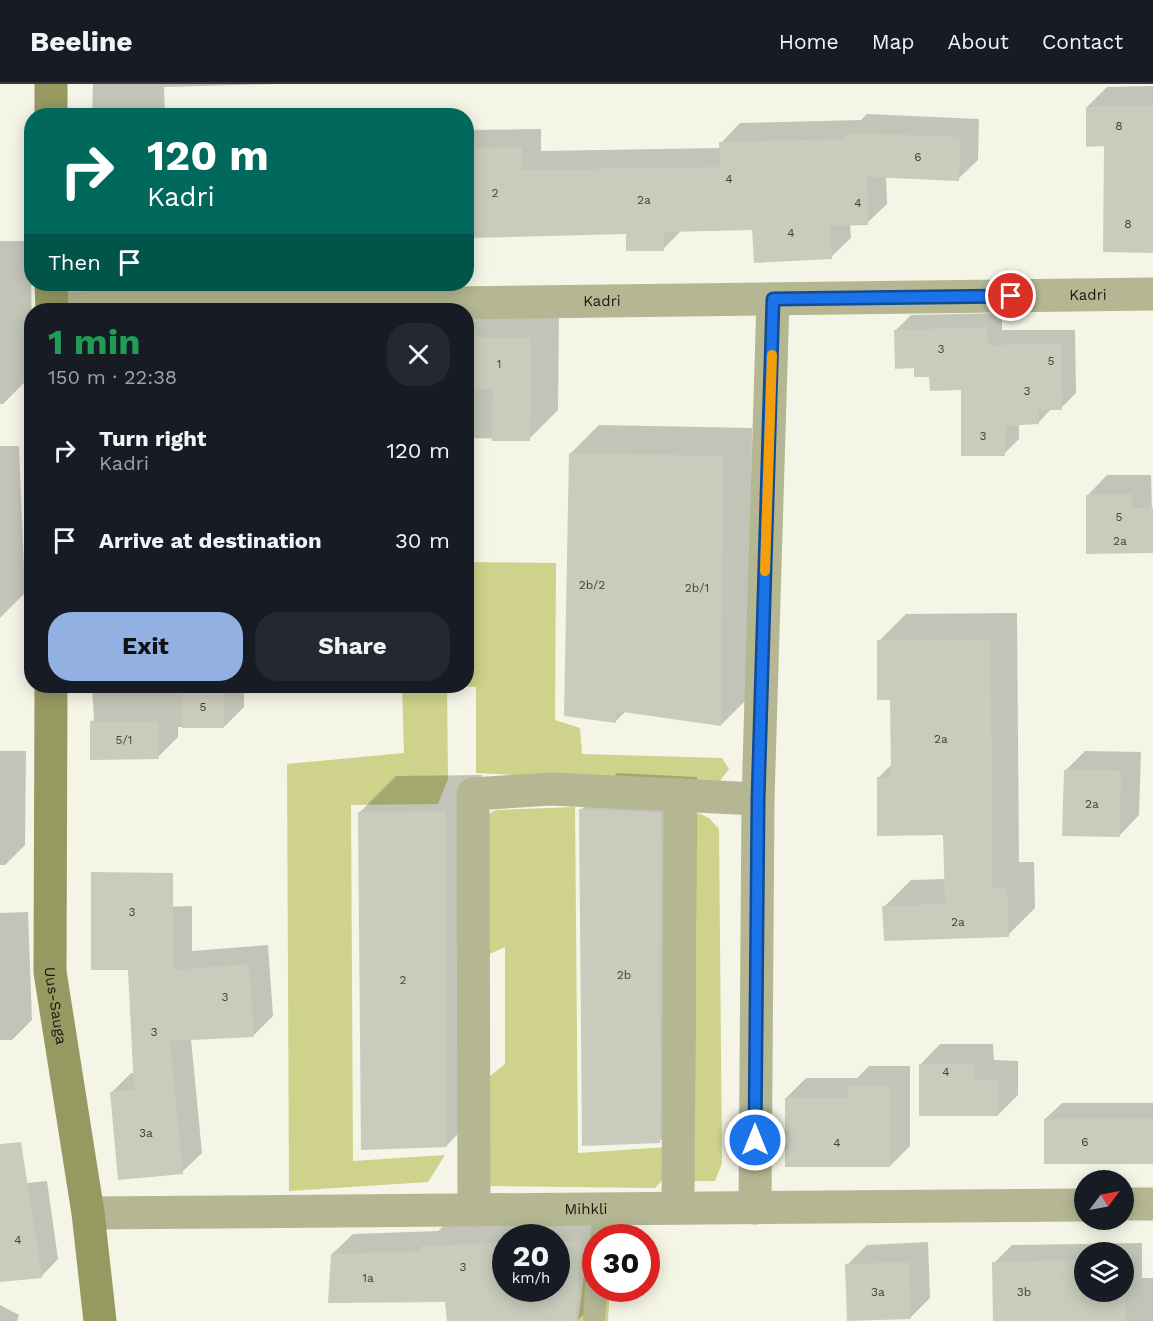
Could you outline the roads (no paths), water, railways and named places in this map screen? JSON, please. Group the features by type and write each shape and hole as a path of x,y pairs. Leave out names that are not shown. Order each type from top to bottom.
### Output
{"street":[{"path":"51,84 51,108"},
{"name":"Kadri","path":"51,301 773,299 1153,294"},
{"path":"755,1208 758,800 773,299"},
{"name":"Uus-Sauga","path":"51,693 50,972 88,1213 100,1321"},
{"path":"474,1210 473,794 551,789 758,800"},
{"path":"678,1208 680,795"},
{"path":"1134,1204 1153,1204"},
{"name":"Mihkli","path":"88,1213 474,1210 603,1223 678,1208 1074,1205"}],"lane":[{"path":"594,1321 595,1302"}]}
